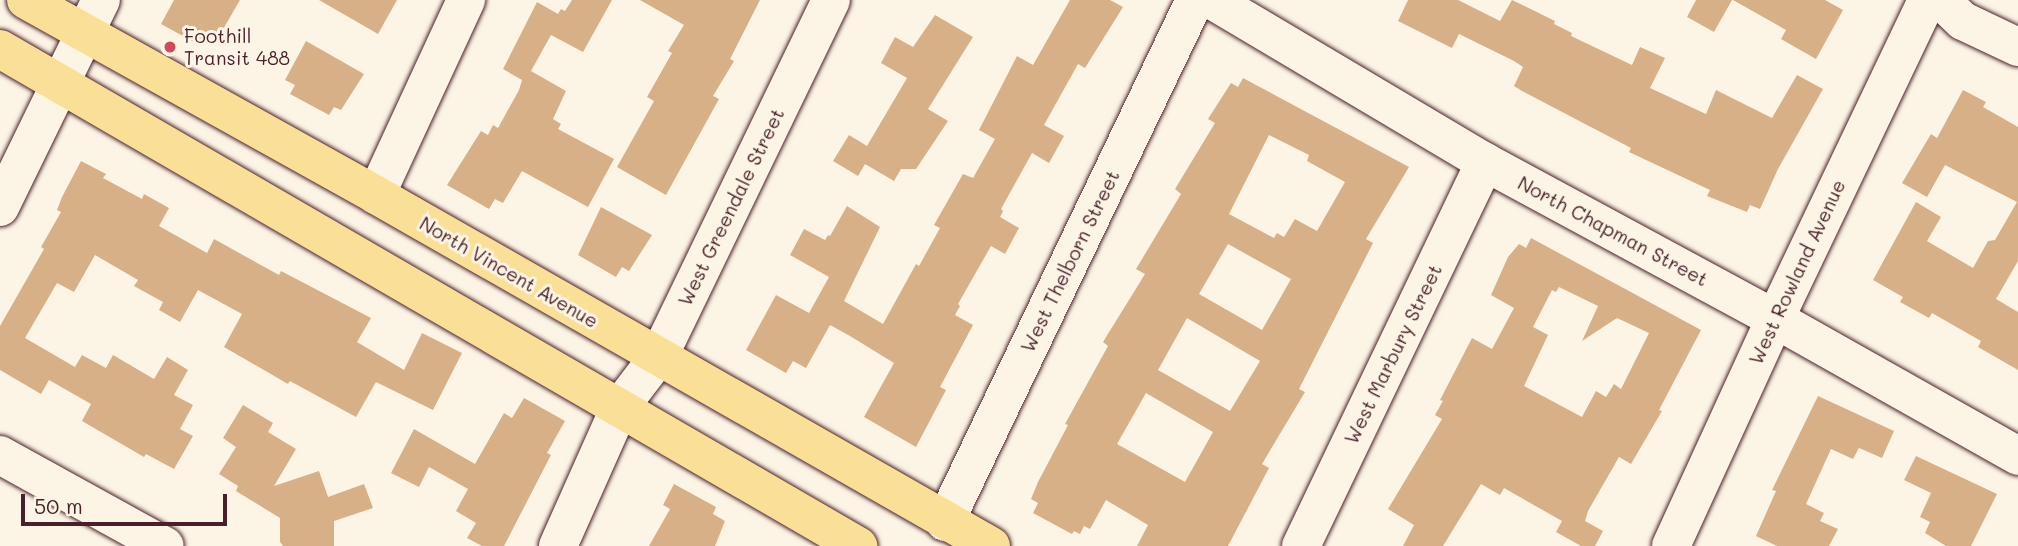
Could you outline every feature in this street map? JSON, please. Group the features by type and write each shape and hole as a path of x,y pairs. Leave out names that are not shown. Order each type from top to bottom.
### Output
{"main road":[{"name":"North Vincent Avenue","path":"26,0 376,195 991,546"},
{"path":"0,49 347,253 620,407 858,546"}],"street":[{"path":"0,207 101,0"},
{"path":"376,195 466,0"},
{"name":"West Greendale Street","path":"558,546 620,407 659,356 831,0"},
{"name":"West Thelborn Street","path":"945,522 1195,0"},
{"name":"North Chapman Street","path":"1212,0 1485,162 1775,319 2018,456"},
{"name":"West Rowland Avenue","path":"1671,546 1775,319 1927,0"},
{"path":"1941,0 1964,21 2018,47"},
{"name":"West Marbury Street","path":"1301,546 1485,162"},
{"path":"0,455 165,546"}],"building":[{"path":"174,0 240,0 218,38 209,33 201,46 161,24"},
{"path":"319,0 397,0 378,34"},
{"path":"572,0 612,0 583,52 551,35 531,71 566,91 553,119 561,124 558,129 614,159 588,207 522,171 503,203 495,199 489,209 447,185 481,131 488,135 493,125 498,128 519,90 522,80 503,69 537,2 558,14 561,9 565,11"},
{"path":"640,0 760,0 730,59 734,61 713,96 719,99 666,195 617,167 654,101 647,97 672,53 668,51 684,25"},
{"path":"1070,0 1110,0 1123,7 1085,68 1078,64 1044,125 1064,136 1049,163 1032,153 1001,209 1003,211 1000,217 1019,228 1005,254 991,246 958,304 960,306 955,315 973,325 940,387 946,390 916,447 864,417 894,363 850,336 830,325 806,368 793,361 786,373 746,350 776,295 809,313 829,277 790,255 804,229 825,240 830,236 847,206 880,227 844,301 883,324 916,264 919,266 940,228 934,225 963,174 973,178 995,139 979,130 1017,56 1033,65"},
{"path":"1408,0 1458,0 1500,21 1512,0 1555,21 1554,24 1572,33 1571,36 1632,65 1640,47 1665,58 1650,88 1706,114 1716,90 1772,118 1797,75 1823,89 1778,169 1760,209 1750,205 1747,212 1707,196 1710,190 1629,152 1631,148 1514,86 1523,67 1514,61 1459,34 1452,48 1398,21"},
{"path":"1696,0 1732,0 1714,32 1687,17"},
{"path":"1733,0 1825,0 1843,10 1816,59 1781,39 1786,30"},
{"path":"935,15 973,37 928,109 948,121 916,169 901,169 894,181 865,164 858,176 833,161 849,135 867,146 907,78 881,63 895,37 913,47"},
{"path":"306,41 364,74 341,110 334,107 329,115 290,94 295,85 285,80"},
{"path":"1243,78 1409,167 1366,239 1373,243 1299,389 1305,392 1262,464 1269,468 1228,546 1137,546 1148,525 1106,500 1090,529 1084,526 1080,534 1074,531 1072,534 1033,513 1038,503 1031,499 1068,425 1065,424 1108,346 1103,342 1145,274 1136,269 1181,194 1175,189 1215,123 1208,119 1231,83 1238,87","holes":["1269,135 1309,155 1307,161 1345,182 1317,231 1295,219 1284,237 1277,233 1274,238 1229,214","1228,244 1291,279 1262,330 1199,294","1187,318 1260,361 1230,411 1158,370","1146,393 1213,432 1185,482 1117,444"]},
{"path":"1963,90 1986,102 1983,107 2018,127 2018,261 1996,299 2018,312 2018,370 1978,347 1981,341 1932,313 1929,318 1900,302 1903,297 1873,280 1916,202 1941,217 1927,241 1973,268 1988,241 1995,240 2017,202 1945,165 1927,197 1902,183 1931,134 1937,138"},
{"path":"81,161 106,174 103,178 142,199 144,194 169,208 159,226 207,253 214,239 279,275 281,271 371,318 357,342 404,370 422,333 462,353 433,410 376,382 356,417 290,381 288,384 224,347 242,314 198,290 180,322 159,310 163,302 134,286 138,280 95,255 74,292 57,283 25,338 75,367 82,355 106,368 113,355 154,379 167,357 188,370 174,395 193,405 180,429 193,436 174,469 146,454 144,457 82,421 91,404 49,380 41,394 0,370 0,326 44,249 41,247 61,212 57,210 62,197"},
{"path":"601,207 652,235 629,271 622,267 616,277 578,255"},
{"path":"1531,238 1701,330 1659,410 1662,411 1631,464 1619,457 1588,511 1585,521 1603,531 1595,546 1581,546 1556,532 1562,521 1504,488 1500,495 1481,484 1443,546 1403,546 1414,525 1388,509 1442,419 1435,415 1443,401 1440,400 1472,338 1492,349 1514,308 1491,295 1508,257 1519,244 1526,248","holes":["1559,287 1598,306 1582,341 1617,318 1649,333 1621,389 1614,384 1606,397 1596,391 1582,417 1524,386 1548,335 1533,327 1552,290 1556,292"]},
{"path":"1818,396 1894,431 1882,458 1859,448 1853,459 1831,449 1806,504 1824,513 1820,521 1838,529 1829,546 1777,546 1756,536 1776,491 1772,490"},
{"path":"524,398 565,421 547,453 551,455 504,546 482,546 467,538 476,523 456,511 468,489 429,467 419,487 391,473 414,429 475,464 504,413 512,418"},
{"path":"243,405 273,423 268,432 296,449 274,486 319,471 328,497 364,484 373,508 334,521 334,546 283,546 280,542 280,518 236,491 238,486 219,474 236,447 223,438"},
{"path":"1916,456 1997,494 1971,546 1946,546 1925,533 1930,522 1920,517 1931,493 1904,480"},
{"path":"674,484 716,507 713,514 725,521 715,546 649,546 670,509 663,505"}],"place":[{"name":"Foothill Transit 488","path":"170,47"}]}
